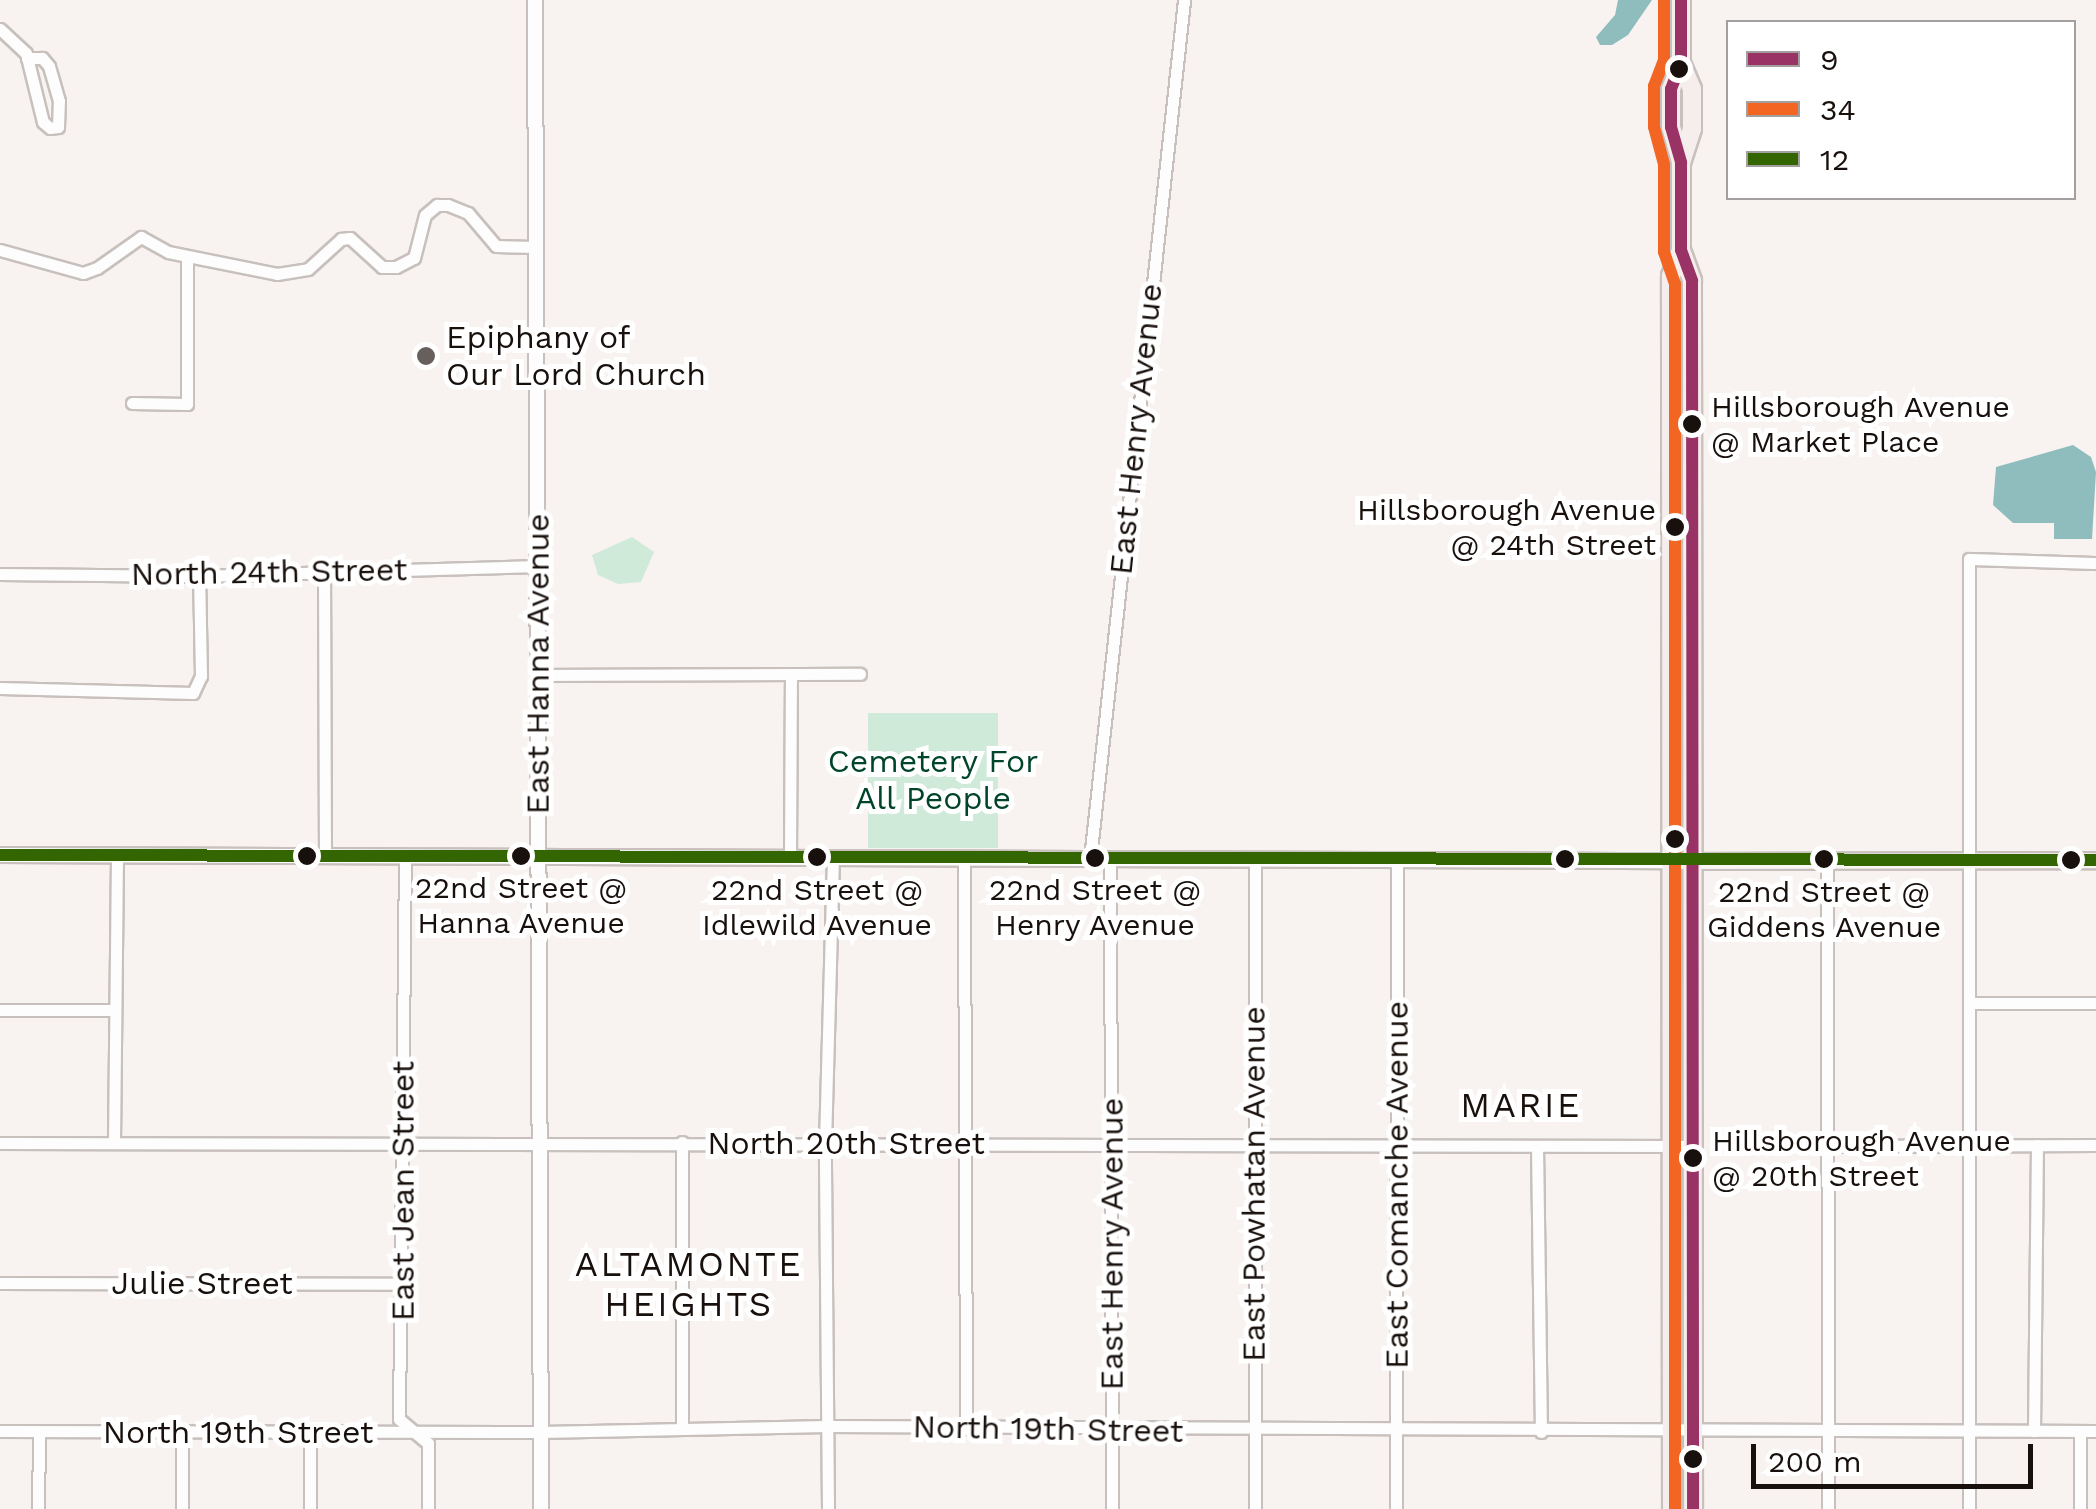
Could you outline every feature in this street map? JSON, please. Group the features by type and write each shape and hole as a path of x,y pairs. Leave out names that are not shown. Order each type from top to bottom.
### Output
{"main road":[{"path":"1680,0 1681,63 1692,89 1692,129 1682,163 1681,250 1692,281 1692,1509"},
{"path":"1672,1509 1671,276 1681,250"},
{"path":"1672,861 2096,860"}],"street":[{"name":"East Hanna Avenue","path":"536,0 541,1509"},
{"name":"East Henry Avenue","path":"1090,858 1184,0"},
{"path":"0,29 27,58 44,122 50,128 58,127 59,101 46,60 27,58"},
{"path":"0,250 83,273 97,268 141,237 187,256 264,274 299,272 341,238 350,238 366,257 382,267 396,267 414,258 424,215 437,205 468,213 496,246 536,246"},
{"path":"132,403 187,404 187,256"},
{"path":"1969,1509 1968,559 2096,563"},
{"name":"North 24th Street","path":"0,574 200,576 538,566"},
{"path":"324,570 325,856"},
{"path":"0,688 193,693 200,676 200,576"},
{"path":"790,858 791,674"},
{"path":"539,675 860,674"},
{"path":"0,855 1672,861"},
{"path":"114,1144 117,855"},
{"name":"East Jean Street","path":"405,856 399,1420 428,1442 428,1509"},
{"path":"964,858 966,1429"},
{"path":"828,1509 825,1142 833,859"},
{"name":"East Henry Avenue","path":"1110,859 1112,1509"},
{"name":"East Powhatan Avenue","path":"1254,859 1255,1509"},
{"name":"East Comanche Avenue","path":"1396,1509 1397,860"},
{"path":"1827,860 1828,1509"},
{"path":"1970,1003 2096,1002"},
{"path":"0,1010 115,1010"},
{"path":"682,1142 682,1428"},
{"name":"North 20th Street","path":"0,1143 1692,1146"},
{"path":"2034,1431 2037,1145"},
{"path":"1828,1146 2096,1145"},
{"path":"1537,1146 1541,1432"},
{"name":"Julie Street","path":"0,1283 403,1284"},
{"name":"North 19th Street","path":"0,1432 541,1432 828,1426 1112,1431 2096,1432"},
{"path":"310,1431 310,1509"},
{"path":"2080,1432 2080,1509"},
{"path":"182,1433 182,1509"},
{"path":"38,1434 38,1509"}],"green space":[{"path":"632,537 654,552 641,582 618,584 598,575 592,555"},
{"name":"Cemetery For All People","path":"868,713 998,713 998,848 868,848"}],"water":[{"path":"1618,0 1652,0 1628,35 1612,45 1600,45 1596,37 1615,15"},
{"path":"2073,445 2091,457 2096,472 2092,539 2054,539 2054,523 2013,523 1993,505 1996,467"}],"transit line":[{"name":"34","path":"1664,0 1664,60 1654,86 1654,127 1664,165 1664,252 1675,284 1675,1509"},
{"name":"9","path":"1681,0 1681,63 1671,89 1671,127 1681,163 1681,250 1692,281 1693,1509"},
{"name":"12","path":"0,855 2096,860"}],"place":[{"name":"Epiphany of Our Lord Church","path":"426,356"},
{"name":"Hillsborough Avenue @ Market Place","path":"1692,424"},
{"name":"Hillsborough Avenue @ 24th Street","path":"1675,527"},
{"name":"22nd Street @ Hanna Avenue","path":"521,856"},
{"name":"22nd Street @ Idlewild Avenue","path":"817,857"},
{"name":"22nd Street @ Henry Avenue","path":"1095,858"},
{"name":"22nd Street @ Giddens Avenue","path":"1824,859"},
{"name":"Hillsborough Avenue @ 20th Street","path":"1693,1158"}],"district":[{"name":"MARIE","path":"1521,1105"},
{"name":"ALTAMONTE HEIGHTS","path":"689,1284"}]}
